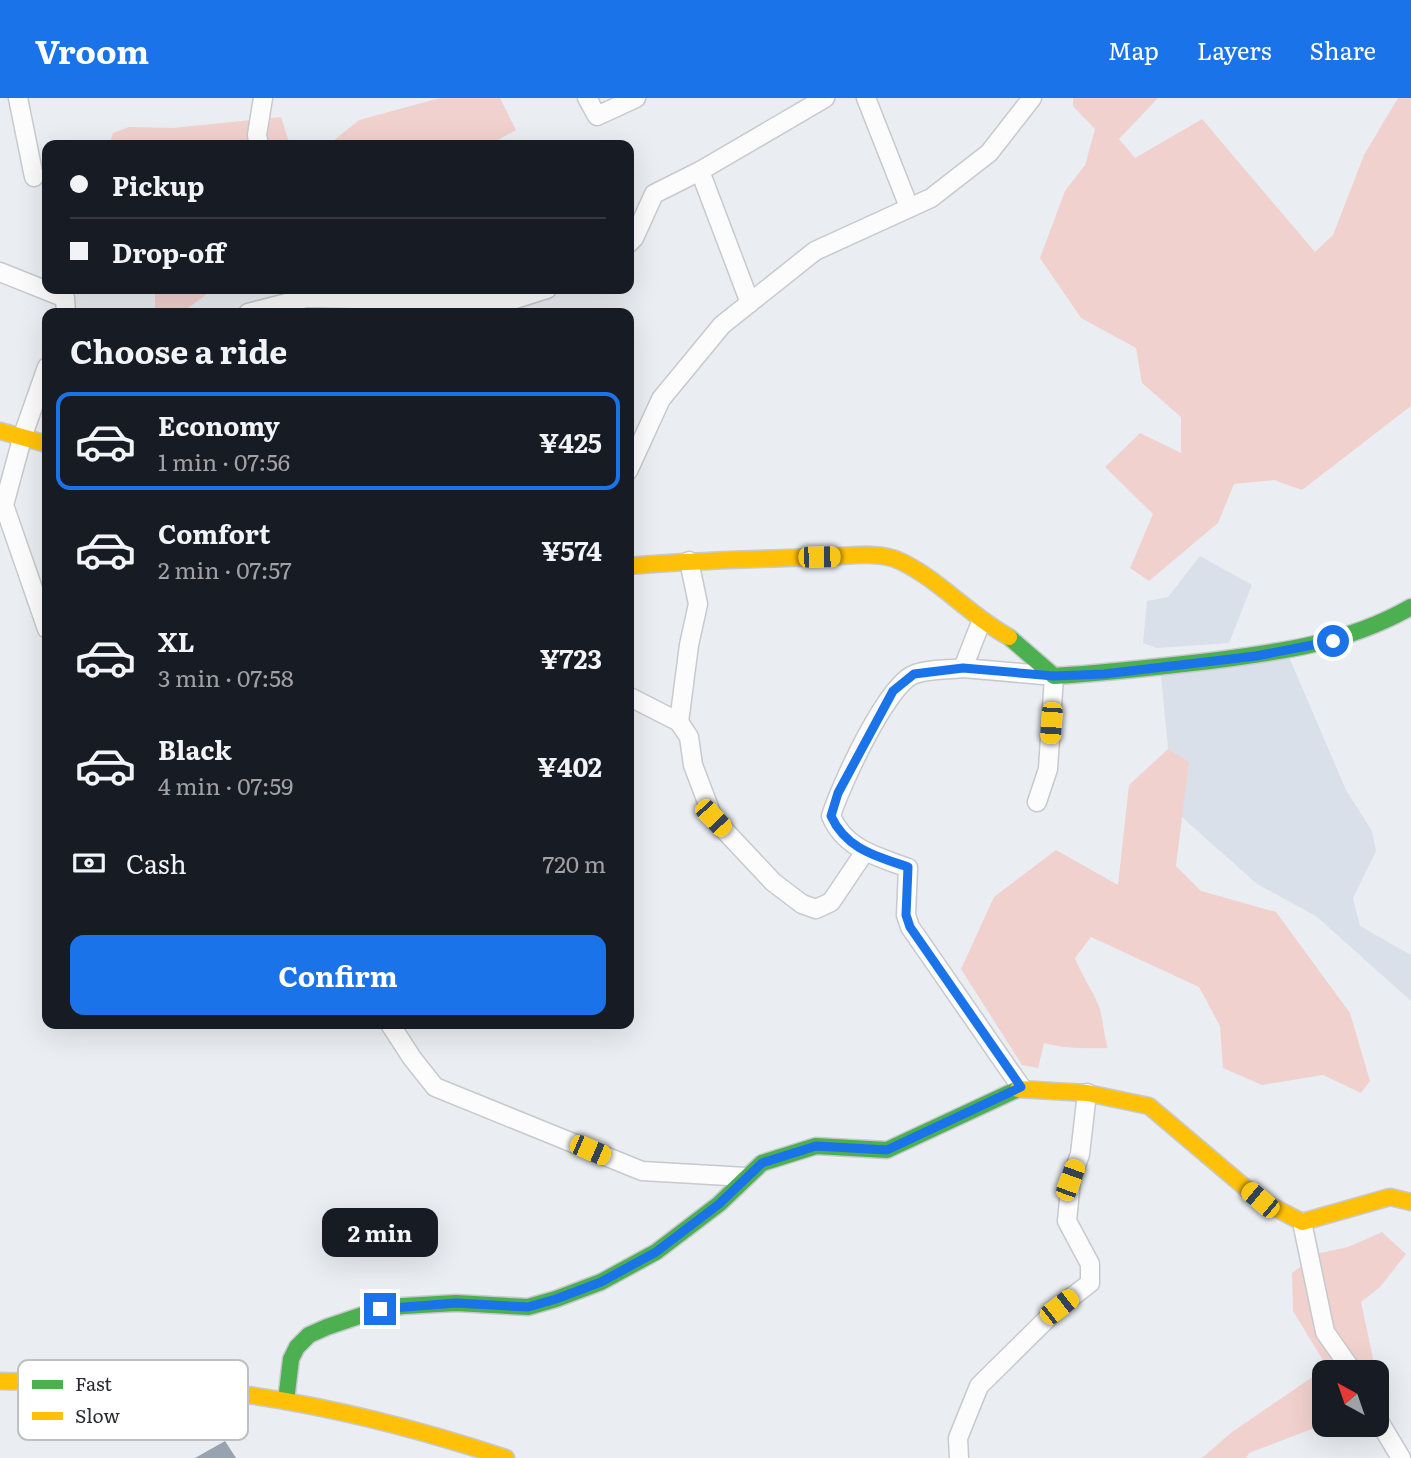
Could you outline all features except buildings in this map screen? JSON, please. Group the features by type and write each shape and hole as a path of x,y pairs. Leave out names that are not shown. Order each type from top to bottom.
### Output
{"street":[{"path":"18,98 34,177"},
{"path":"258,140 263,98"},
{"path":"587,98 597,116 636,98"},
{"path":"634,238 654,194 700,171 825,98"},
{"path":"866,98 909,207"},
{"path":"634,458 661,399 722,325 815,251 931,198 989,153 1032,98"},
{"path":"700,171 750,303"},
{"path":"0,272 42,289"},
{"path":"55,294 65,298 66,308"},
{"path":"267,308 306,298 506,302 531,294"},
{"path":"42,381 23,435 4,505 42,615"},
{"path":"0,431 42,442"},
{"path":"634,566 689,561 868,556 897,559 925,575 981,622 1012,639 1054,676"},
{"path":"680,722 689,645 698,604 689,561"},
{"path":"1021,1087 910,927 906,915 908,867 864,853 839,834 831,816 838,793 893,691 914,674 963,668 1054,676 1104,674 1311,647 1354,636 1411,607"},
{"path":"963,668 981,622"},
{"path":"1037,802 1048,769 1054,676"},
{"path":"634,699 680,722 689,737 693,765 713,818 773,882 802,904 816,909 831,902 864,853"},
{"path":"393,1029 435,1087 642,1171 746,1177"},
{"path":"286,1401 291,1359 309,1335 380,1309 456,1303 528,1307 556,1299 601,1282 656,1252 719,1204 762,1163 816,1146 887,1150 1021,1087 1087,1093 1149,1106 1260,1200 1302,1222 1390,1197 1411,1202"},
{"path":"959,1458 958,1437 979,1386 1059,1307 1090,1283 1090,1264 1068,1221 1070,1180 1080,1154 1087,1093"},
{"path":"1302,1222 1325,1332 1345,1360"},
{"path":"0,1381 18,1381"},
{"path":"248,1396 374,1418 506,1458"},
{"path":"1388,1437 1401,1458"}],"shaded area":[{"path":"440,98 500,98 516,130 498,140 334,140 359,120"},
{"path":"1073,98 1158,98 1119,139 1135,158 1202,119 1315,252 1333,235 1364,155 1398,98 1411,98 1411,406 1302,490 1274,480 1234,484 1218,523 1149,581 1130,568 1153,514 1105,467 1140,433 1181,453 1181,417 1142,383 1136,348 1081,318 1040,258 1065,191 1085,165 1095,129 1073,106"},
{"path":"281,117 288,140 111,140 113,133 129,127 173,128"},
{"path":"155,294 207,294 188,308 155,308"},
{"path":"371,294 474,294 484,308 369,308"},
{"path":"1200,556 1252,585 1229,643 1156,648 1143,643 1147,601 1168,597"},
{"path":"1286,650 1346,790 1372,831 1376,851 1353,898 1360,926 1411,955 1411,1001 1316,916 1257,884 1174,810 1161,676"},
{"path":"1168,749 1189,762 1176,866 1201,891 1276,912 1350,1013 1370,1081 1361,1093 1323,1075 1262,1085 1223,1068 1220,1026 1199,987 1091,937 1075,958 1100,1008 1108,1048 1076,1048 1044,1043 1038,1068 1022,1065 961,969 994,897 1056,850 1118,885 1129,785"},
{"path":"1382,1232 1406,1254 1380,1287 1361,1302 1373,1360 1323,1360 1293,1311 1292,1273 1316,1254 1348,1247"},
{"path":"1312,1377 1312,1429 1249,1453 1246,1458 1202,1458 1232,1432"}],"traffic: fast":[{"path":"1009,637 1054,676 1074,675 1210,661 1314,644 1363,629 1411,607"},
{"path":"286,1401 291,1359 297,1347 309,1335 327,1327 380,1309 403,1306 456,1303 528,1307 556,1299 601,1282 656,1252 719,1204 762,1163 816,1146 887,1150 1018,1089"}],"traffic: slow":[{"path":"0,431 42,443"},
{"path":"634,566 882,556 915,569 1009,637"},
{"path":"1018,1089 1087,1093 1149,1106 1260,1200 1302,1222 1390,1197 1411,1202"},
{"path":"0,1381 18,1381"},
{"path":"248,1395 356,1415 506,1458"}],"route":[{"path":"380,1309 456,1303 528,1307 556,1299 601,1282 656,1252 719,1204 762,1163 816,1146 887,1150 1021,1087 910,927 906,915 908,867 864,853 839,834 831,816 838,793 893,691 914,674 963,668 1054,676 1104,674 1256,656 1333,641"}]}
